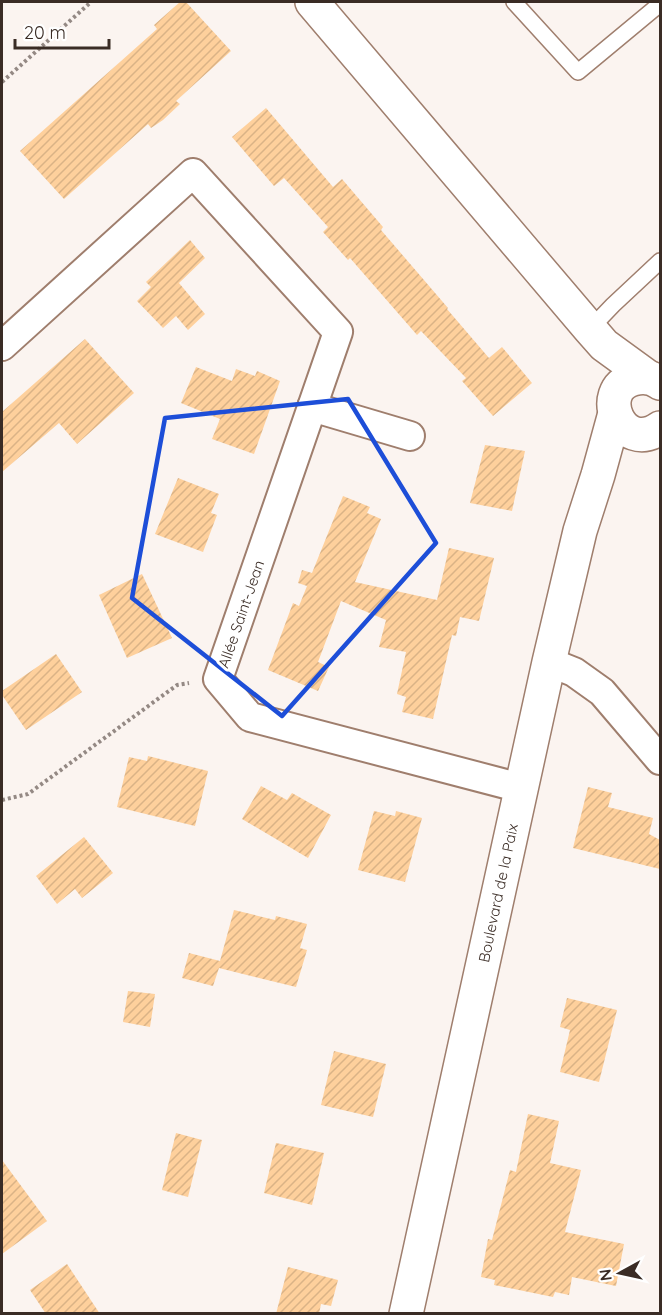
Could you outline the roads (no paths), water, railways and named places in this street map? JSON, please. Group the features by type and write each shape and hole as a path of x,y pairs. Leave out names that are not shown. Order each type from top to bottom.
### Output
{"main road":[{"path":"312,2 597,337 645,410"},
{"name":"Boulevard de la Paix","path":"406,1314 549,662 580,531 598,476 618,455 645,410"}],"street":[{"name":"Allée Saint-Jean","path":"2,346 193,173 338,332 218,678 250,717 521,788"},
{"path":"312,407 410,436"},
{"path":"549,662 574,672 602,692 660,760"}],"lane":[{"path":"514,2 578,72 660,4"},
{"path":"597,337 613,305 660,261"}]}
